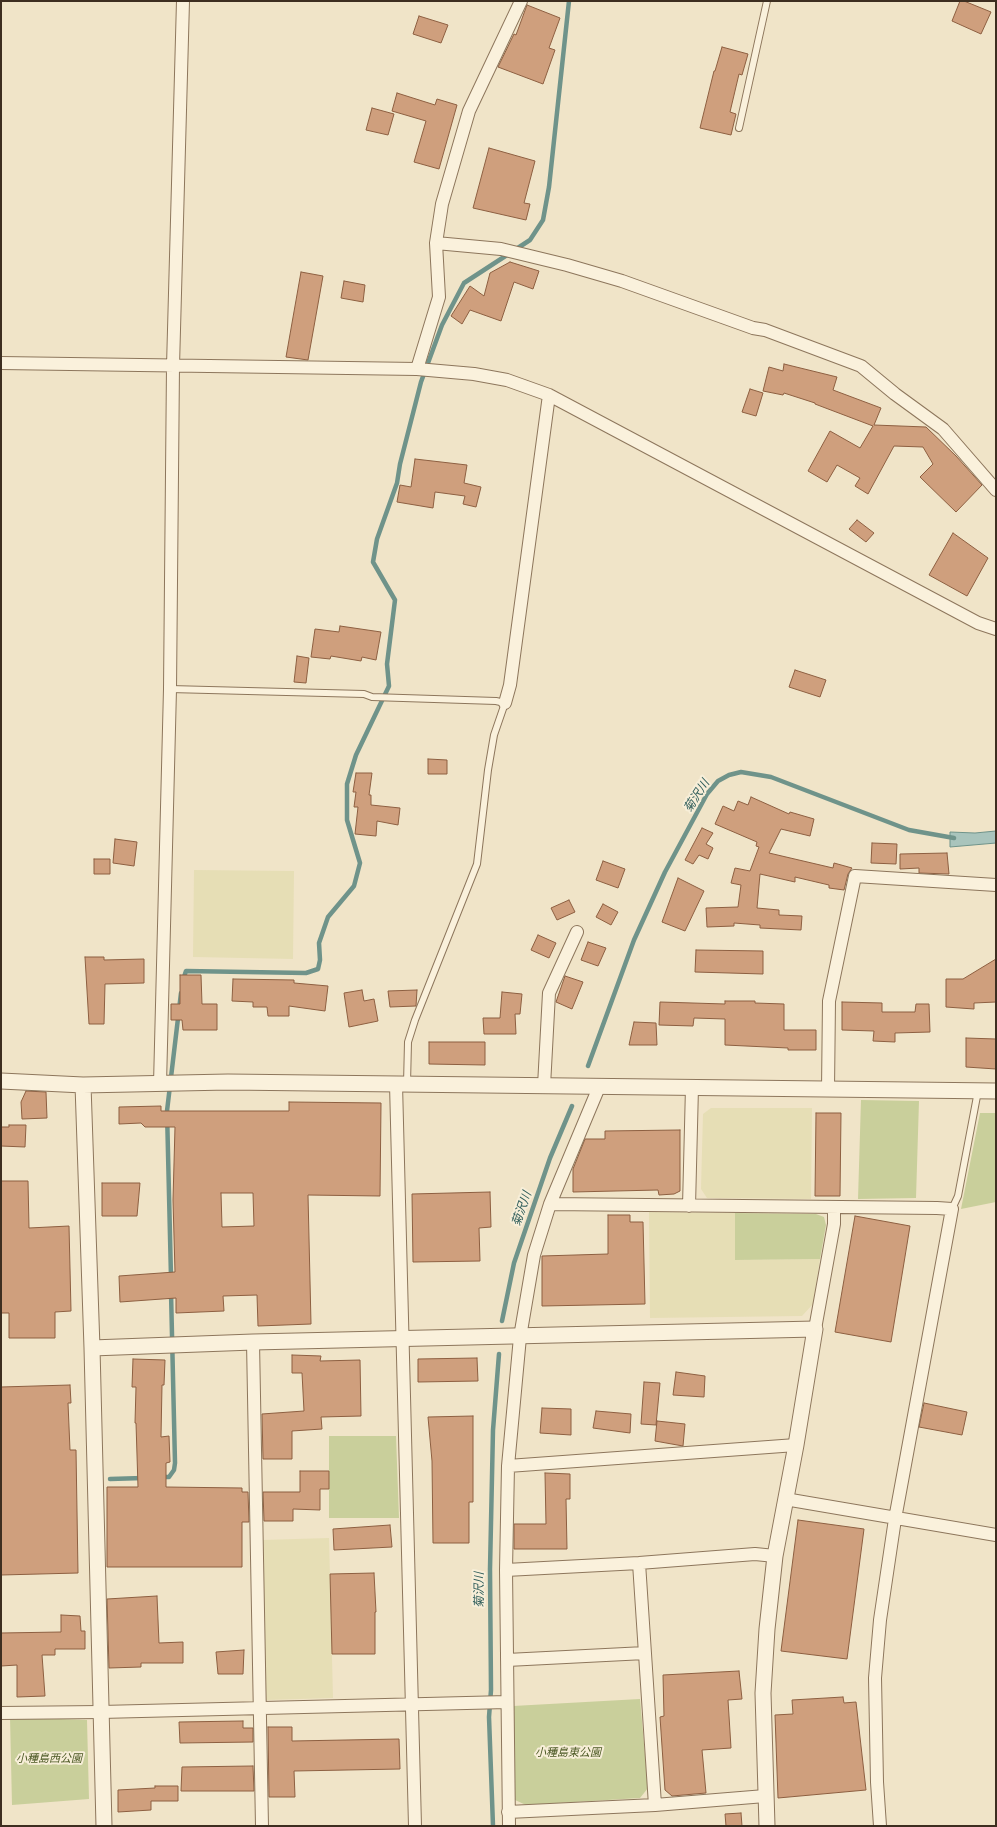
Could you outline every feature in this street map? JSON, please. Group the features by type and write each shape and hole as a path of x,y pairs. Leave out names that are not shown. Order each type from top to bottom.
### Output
{"street":[{"path":"160,1084 170,689 173,366 183,1"},
{"path":"418,369 439,297 436,243 442,204 469,111 521,1"},
{"path":"436,243 501,249 588,271 622,281 753,328 765,330 861,366 894,394 943,429 996,490"},
{"path":"1,363 418,369 474,374 507,380 549,395 978,623 996,629"},
{"path":"505,703 510,685 549,395"},
{"path":"828,1089 829,1001 855,876 996,885"},
{"path":"544,1086 549,993 577,932"},
{"path":"1,1081 83,1085 228,1082 996,1091"},
{"path":"401,1084 403,1339 415,1826"},
{"path":"83,1085 92,1348 104,1826"},
{"path":"509,1826 504,1702 507,1660 506,1570 508,1466 520,1336 534,1255 550,1204 599,1087"},
{"path":"689,1206 692,1088"},
{"path":"550,1204 952,1209 895,1518 880,1620 876,1678 877,1782 880,1826"},
{"path":"767,1826 763,1693 767,1629 775,1556 796,1445 834,1224 834,1207"},
{"path":"92,1348 253,1342 815,1329"},
{"path":"253,1342 258,1708 262,1826"},
{"path":"508,1466 796,1445"},
{"path":"785,1499 996,1535"},
{"path":"506,1570 639,1563 755,1554 775,1556"},
{"path":"639,1563 655,1805"},
{"path":"507,1660 645,1653"},
{"path":"1,1713 504,1702"},
{"path":"508,1812 655,1805 765,1796"}],"lane":[{"path":"739,128 767,1"},
{"path":"170,689 364,694 372,697 496,701 505,703 494,735 488,770 477,864 415,1020 408,1042 401,1084"},
{"path":"952,1209 958,1196 978,1091"}],"shaded area":[{"path":"194,870 294,871 293,959 193,957"},
{"path":"711,1108 812,1108 811,1199 707,1198 701,1189 703,1114"},
{"path":"649,1212 735,1213 736,1260 820,1259 813,1304 802,1316 650,1318"},
{"path":"329,1538 333,1698 266,1700 262,1540"}],"green space":[{"path":"861,1100 919,1101 916,1198 858,1199"},
{"path":"980,1113 996,1113 996,1202 961,1209"},
{"path":"735,1213 816,1214 824,1217 826,1225 820,1259 735,1260"},
{"path":"329,1436 396,1436 399,1518 329,1518"},
{"name":"小種島東公園","path":"640,1699 648,1788 640,1798 526,1805 515,1800 513,1706"},
{"name":"小種島西公園","path":"10,1717 87,1720 89,1799 12,1805"}],"water":[{"path":"996,831 996,843 950,847 950,832 975,833"}],"building":[{"path":"960,1 964,1 991,12 981,34 952,21"},
{"path":"527,5 560,18 549,48 555,50 543,84 498,67 514,34 516,35"},
{"path":"419,16 448,25 441,43 413,34"},
{"path":"722,47 748,54 742,75 739,74 730,112 736,114 731,135 700,128 714,71"},
{"path":"397,93 435,105 437,99 457,105 439,169 414,162 426,121 392,111"},
{"path":"372,108 394,114 388,135 366,130"},
{"path":"489,148 535,161 524,203 530,204 526,220 473,208"},
{"path":"510,262 539,271 533,289 514,282 501,321 470,310 462,324 451,316 470,286 484,296 490,273"},
{"path":"301,272 323,276 308,360 286,357"},
{"path":"344,281 365,285 363,302 341,298"},
{"path":"784,364 837,377 833,390 881,408 874,425 926,427 956,456 982,485 956,512 920,477 933,464 923,447 894,446 868,494 855,486 860,478 837,465 827,482 808,471 830,431 860,448 873,426 815,403 784,393 783,395 763,391 769,367 783,371"},
{"path":"750,389 763,393 756,416 742,412"},
{"path":"415,459 467,465 464,483 481,487 476,507 463,504 465,496 435,492 433,508 397,502 400,485 411,487"},
{"path":"857,520 874,533 866,542 849,529"},
{"path":"953,533 988,558 967,596 929,575"},
{"path":"340,626 381,632 376,660 362,657 361,661 331,656 330,659 311,657 315,629 339,632"},
{"path":"297,656 309,658 306,683 294,682"},
{"path":"795,670 826,680 820,697 789,687"},
{"path":"428,759 447,760 447,774 428,774"},
{"path":"356,773 372,773 369,795 371,795 371,805 400,808 398,825 377,821 376,836 355,834 358,807 354,807 356,792 353,792"},
{"path":"751,797 789,814 790,812 814,819 810,836 781,829 769,853 833,868 834,863 852,868 848,874 844,890 829,888 829,885 795,877 795,882 760,874 757,908 779,910 779,915 802,916 801,930 760,928 760,925 734,923 734,926 707,927 706,908 738,907 741,885 731,883 735,868 750,871 759,847 756,846 757,842 715,824 723,806 734,811 738,801 748,805"},
{"path":"702,828 713,833 706,844 713,848 708,859 699,855 693,864 685,860"},
{"path":"115,839 137,842 134,866 113,863"},
{"path":"872,843 897,844 896,864 871,863"},
{"path":"947,853 949,874 919,873 919,868 900,869 900,854"},
{"path":"94,859 110,859 110,874 94,874"},
{"path":"603,861 625,869 618,888 596,880"},
{"path":"678,878 704,891 685,931 662,922"},
{"path":"569,900 575,912 557,920 551,908"},
{"path":"603,904 618,912 611,925 596,917"},
{"path":"538,935 556,943 549,958 531,950"},
{"path":"588,942 606,948 598,966 581,960"},
{"path":"696,950 763,951 763,974 695,972"},
{"path":"85,957 104,957 104,960 144,959 144,983 105,984 104,1024 89,1024"},
{"path":"996,959 996,1002 974,1003 974,1009 946,1007 946,979 963,979"},
{"path":"180,975 201,975 202,1004 217,1004 217,1030 183,1030 182,1020 171,1020 171,1004 180,1004"},
{"path":"565,976 583,982 572,1009 556,1002"},
{"path":"233,979 294,980 294,983 328,986 325,1011 289,1006 289,1016 268,1016 267,1007 253,1007 253,1002 232,1001"},
{"path":"362,990 364,1001 374,999 378,1021 349,1027 344,993"},
{"path":"417,990 416,1006 390,1007 388,991"},
{"path":"502,992 522,994 520,1014 515,1014 516,1034 484,1034 483,1018 500,1018"},
{"path":"725,1001 755,1001 755,1003 784,1004 784,1030 816,1030 816,1050 788,1050 788,1048 725,1045 725,1019 694,1018 693,1026 659,1025 660,1002 725,1004"},
{"path":"842,1002 882,1003 882,1012 915,1012 916,1004 929,1004 930,1032 895,1033 895,1042 873,1041 874,1031 842,1030"},
{"path":"634,1022 656,1023 657,1045 629,1045"},
{"path":"966,1038 996,1039 996,1069 966,1067"},
{"path":"429,1042 485,1042 485,1065 429,1064"},
{"path":"26,1091 46,1092 47,1118 22,1119 21,1102"},
{"path":"289,1102 381,1103 380,1196 308,1195 311,1324 258,1326 257,1295 223,1296 224,1311 176,1313 176,1298 120,1302 119,1276 175,1272 173,1200 175,1127 145,1127 141,1123 119,1124 119,1107 161,1106 161,1111 289,1111","holes":["221,1193 253,1193 254,1226 222,1227"]},
{"path":"816,1113 841,1113 840,1196 815,1196"},
{"path":"9,1125 26,1125 25,1147 1,1146 1,1127 9,1127"},
{"path":"680,1130 680,1191 674,1194 659,1195 658,1190 573,1192 573,1169 585,1139 605,1139 605,1131"},
{"path":"1,1181 28,1181 29,1228 69,1226 71,1311 55,1312 55,1338 9,1338 9,1313 1,1313"},
{"path":"102,1183 140,1183 137,1216 102,1216"},
{"path":"490,1192 491,1227 479,1228 480,1261 413,1262 412,1194"},
{"path":"608,1215 630,1215 630,1222 643,1222 645,1304 542,1306 542,1256 608,1254"},
{"path":"855,1216 910,1226 891,1342 835,1332"},
{"path":"292,1355 321,1356 320,1361 360,1360 361,1416 321,1417 322,1429 292,1431 292,1459 263,1459 262,1414 304,1411 302,1373 292,1373"},
{"path":"477,1358 478,1381 418,1382 418,1359"},
{"path":"133,1359 165,1360 164,1385 162,1385 161,1437 169,1436 170,1462 166,1463 166,1487 242,1488 242,1492 248,1492 249,1522 242,1522 242,1567 107,1567 107,1487 138,1487 135,1423 136,1387 132,1387"},
{"path":"676,1372 705,1376 704,1397 673,1395"},
{"path":"644,1382 660,1383 656,1425 641,1424"},
{"path":"70,1385 71,1403 68,1403 70,1450 76,1450 78,1573 1,1575 1,1387"},
{"path":"924,1403 967,1412 962,1435 919,1427"},
{"path":"542,1408 571,1409 571,1435 540,1433"},
{"path":"596,1411 631,1414 630,1433 593,1428"},
{"path":"473,1416 473,1502 469,1502 469,1543 433,1543 432,1461 428,1417"},
{"path":"657,1421 685,1424 683,1446 655,1441"},
{"path":"300,1471 329,1471 329,1489 320,1489 320,1510 293,1509 293,1521 264,1521 263,1492 300,1492"},
{"path":"545,1473 570,1474 570,1499 566,1499 567,1549 514,1549 514,1524 546,1524"},
{"path":"798,1520 864,1529 847,1659 781,1651"},
{"path":"390,1525 392,1547 334,1550 333,1529"},
{"path":"374,1573 376,1612 375,1654 332,1654 330,1574"},
{"path":"157,1596 159,1643 183,1642 183,1663 141,1663 141,1667 109,1668 107,1599"},
{"path":"61,1615 80,1616 81,1631 85,1631 85,1649 55,1649 55,1655 42,1655 45,1696 17,1697 17,1665 1,1666 1,1633 61,1632"},
{"path":"244,1650 243,1674 218,1674 216,1652"},
{"path":"739,1671 742,1699 728,1700 731,1748 702,1750 706,1793 672,1796 665,1790 660,1717 664,1716 663,1675"},
{"path":"843,1697 844,1703 856,1702 866,1790 778,1798 775,1715 793,1714 792,1700"},
{"path":"243,1721 243,1728 253,1728 253,1742 180,1743 179,1722"},
{"path":"268,1727 292,1727 292,1741 399,1739 400,1769 294,1771 295,1797 269,1797"},
{"path":"253,1766 254,1791 181,1791 182,1767"},
{"path":"155,1786 178,1786 178,1801 151,1801 151,1810 118,1812 118,1790 155,1788"},
{"path":"741,1813 742,1826 726,1826 725,1814"}],"waterway":[{"path":"183,980 186,971 306,973 318,969 320,960 319,943 328,917 354,886 360,863 347,820 347,784 356,755 389,686 387,664 395,600 373,562 377,539 397,483 400,464 421,382 442,325 464,283 530,240 543,220 549,187 569,1"},
{"name":"菊沢川","path":"588,1066 634,940 665,872 707,794 718,781 729,775 741,772 771,777 909,830 954,838"},
{"path":"171,1277 167,1111 181,993"},
{"name":"菊沢川","path":"502,1321 514,1263 550,1158 572,1106"},
{"path":"161,1477 169,1477 174,1470 175,1463 171,1292"},
{"name":"菊沢川","path":"493,1826 489,1717 491,1690 490,1569 493,1430 499,1354"},
{"path":"110,1479 143,1478"}]}
